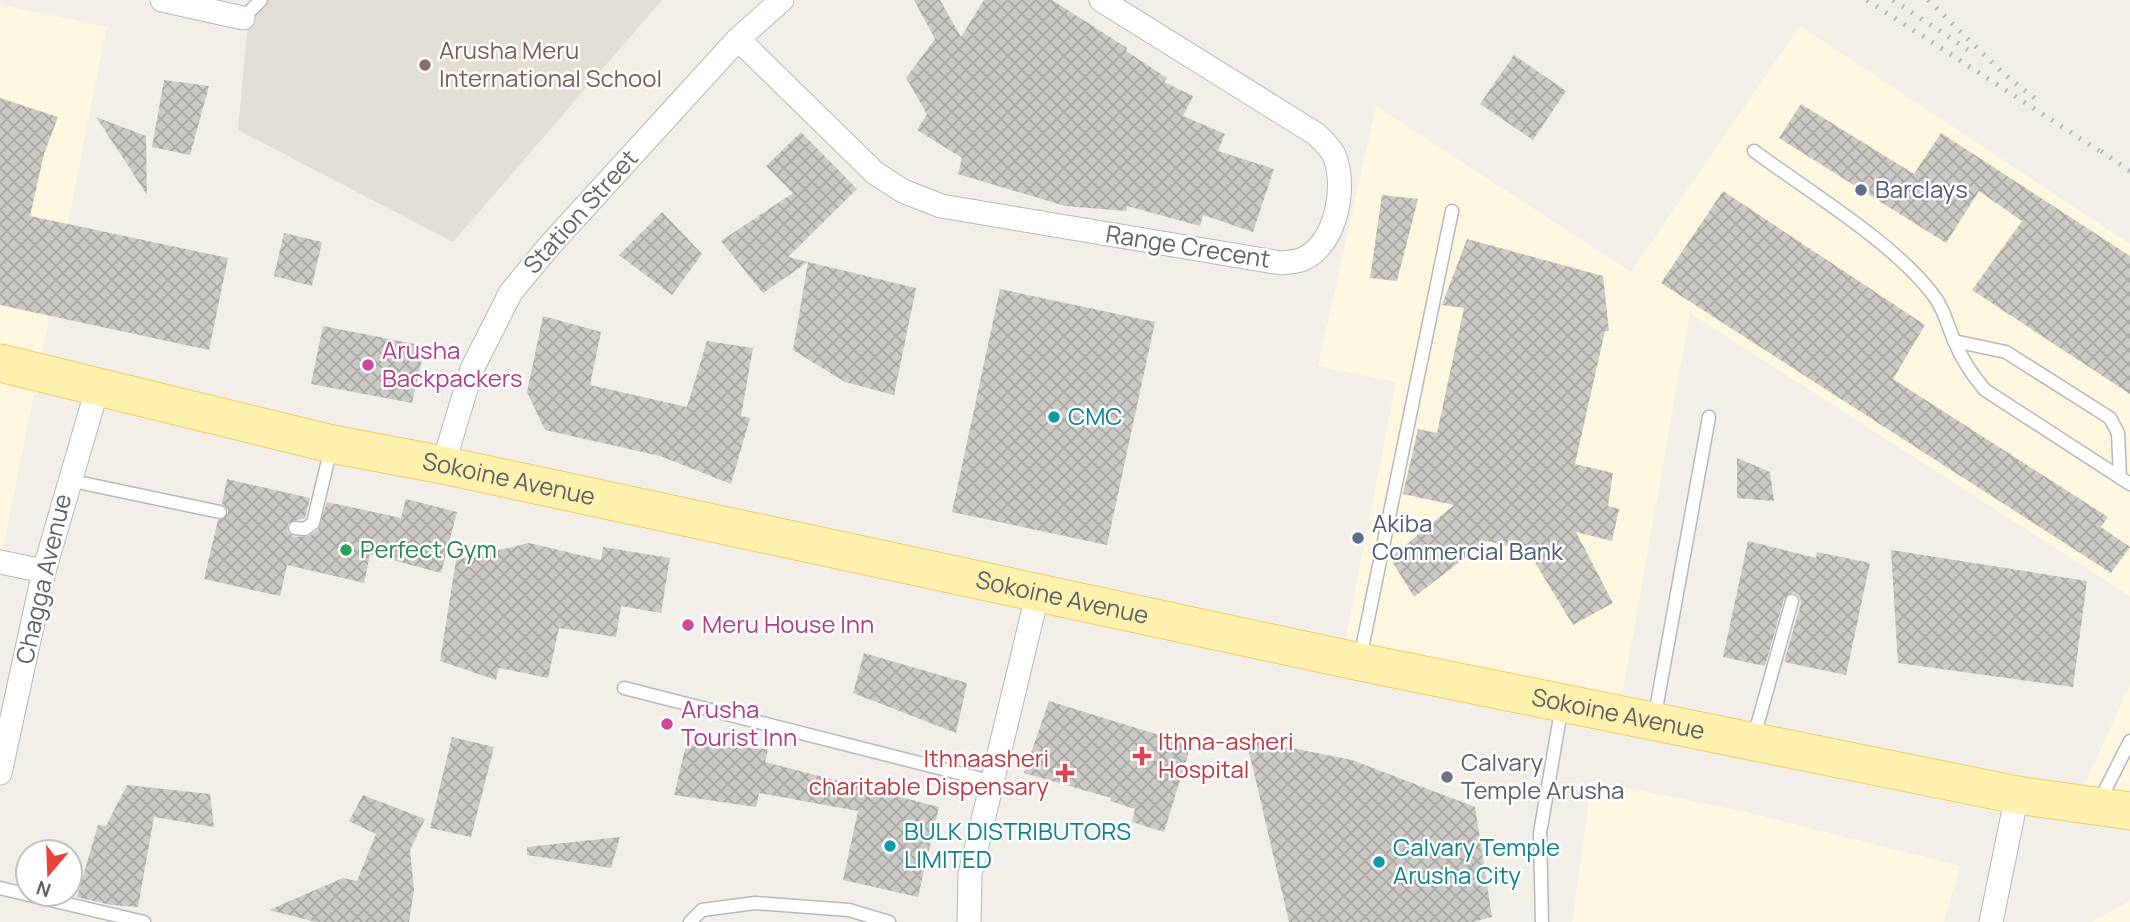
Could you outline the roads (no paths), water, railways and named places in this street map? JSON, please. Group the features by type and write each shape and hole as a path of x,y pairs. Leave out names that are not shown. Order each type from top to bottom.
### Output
{"main road":[{"name":"Sokoine Avenue","path":"0,363 332,444 443,465 1360,662 2017,795 2113,808"}],"street":[{"path":"162,0 243,18"},
{"name":"Station Street","path":"443,465 472,369 511,292 550,244 738,39 782,0"},
{"name":"Range Crecent","path":"738,39 875,173 903,191 942,206 1281,263 1304,259 1321,244 1333,221 1339,194 1339,169 1332,151 1316,134 1101,0"},
{"name":"Chagga Avenue","path":"0,774 44,571 68,480 98,386"},
{"path":"0,562 44,571"},
{"path":"969,922 970,874 1038,592"},
{"path":"1991,922 2017,795"}],"lane":[{"path":"243,18 261,0"},
{"path":"1754,151 1895,256 1930,290 1945,311 1954,341 1985,390 2125,481"},
{"path":"1360,662 1452,211"},
{"path":"1954,341 2006,352 2110,418 2118,433 2125,481"},
{"path":"1654,720 1709,417"},
{"path":"295,528 305,529 313,523 332,444"},
{"path":"68,480 220,512"},
{"path":"1753,740 1792,601"},
{"path":"625,688 994,782"},
{"path":"1542,922 1541,833 1563,701"},
{"path":"2113,808 2130,741"},
{"path":"0,888 144,922"},
{"path":"690,922 702,910 755,903 849,910 890,922"}],"railway":[{"path":"1867,0 2107,156"},
{"path":"1893,0 1973,53"},
{"path":"1928,0 2005,75 2036,99"},
{"path":"2101,151 2130,171"}],"place":[{"name":"Arusha Meru International School","path":"425,65"},
{"name":"Barclays","path":"1861,190"},
{"name":"Arusha Backpackers","path":"368,365"},
{"name":"CMC","path":"1054,417"},
{"name":"Akiba Commercial Bank","path":"1358,538"},
{"name":"Perfect Gym","path":"346,550"},
{"name":"Meru House Inn","path":"688,625"},
{"name":"Arusha Tourist Inn","path":"667,724"},
{"name":"Ithna-asheri Hospital","path":"1142,756"},
{"name":"Ithnaasheri charitable Dispensary","path":"1065,773"},
{"name":"Calvary Temple Arusha","path":"1447,777"},
{"name":"BULK DISTRIBUTORS LIMITED","path":"890,846"},
{"name":"Calvary Temple Arusha City","path":"1379,862"}]}
